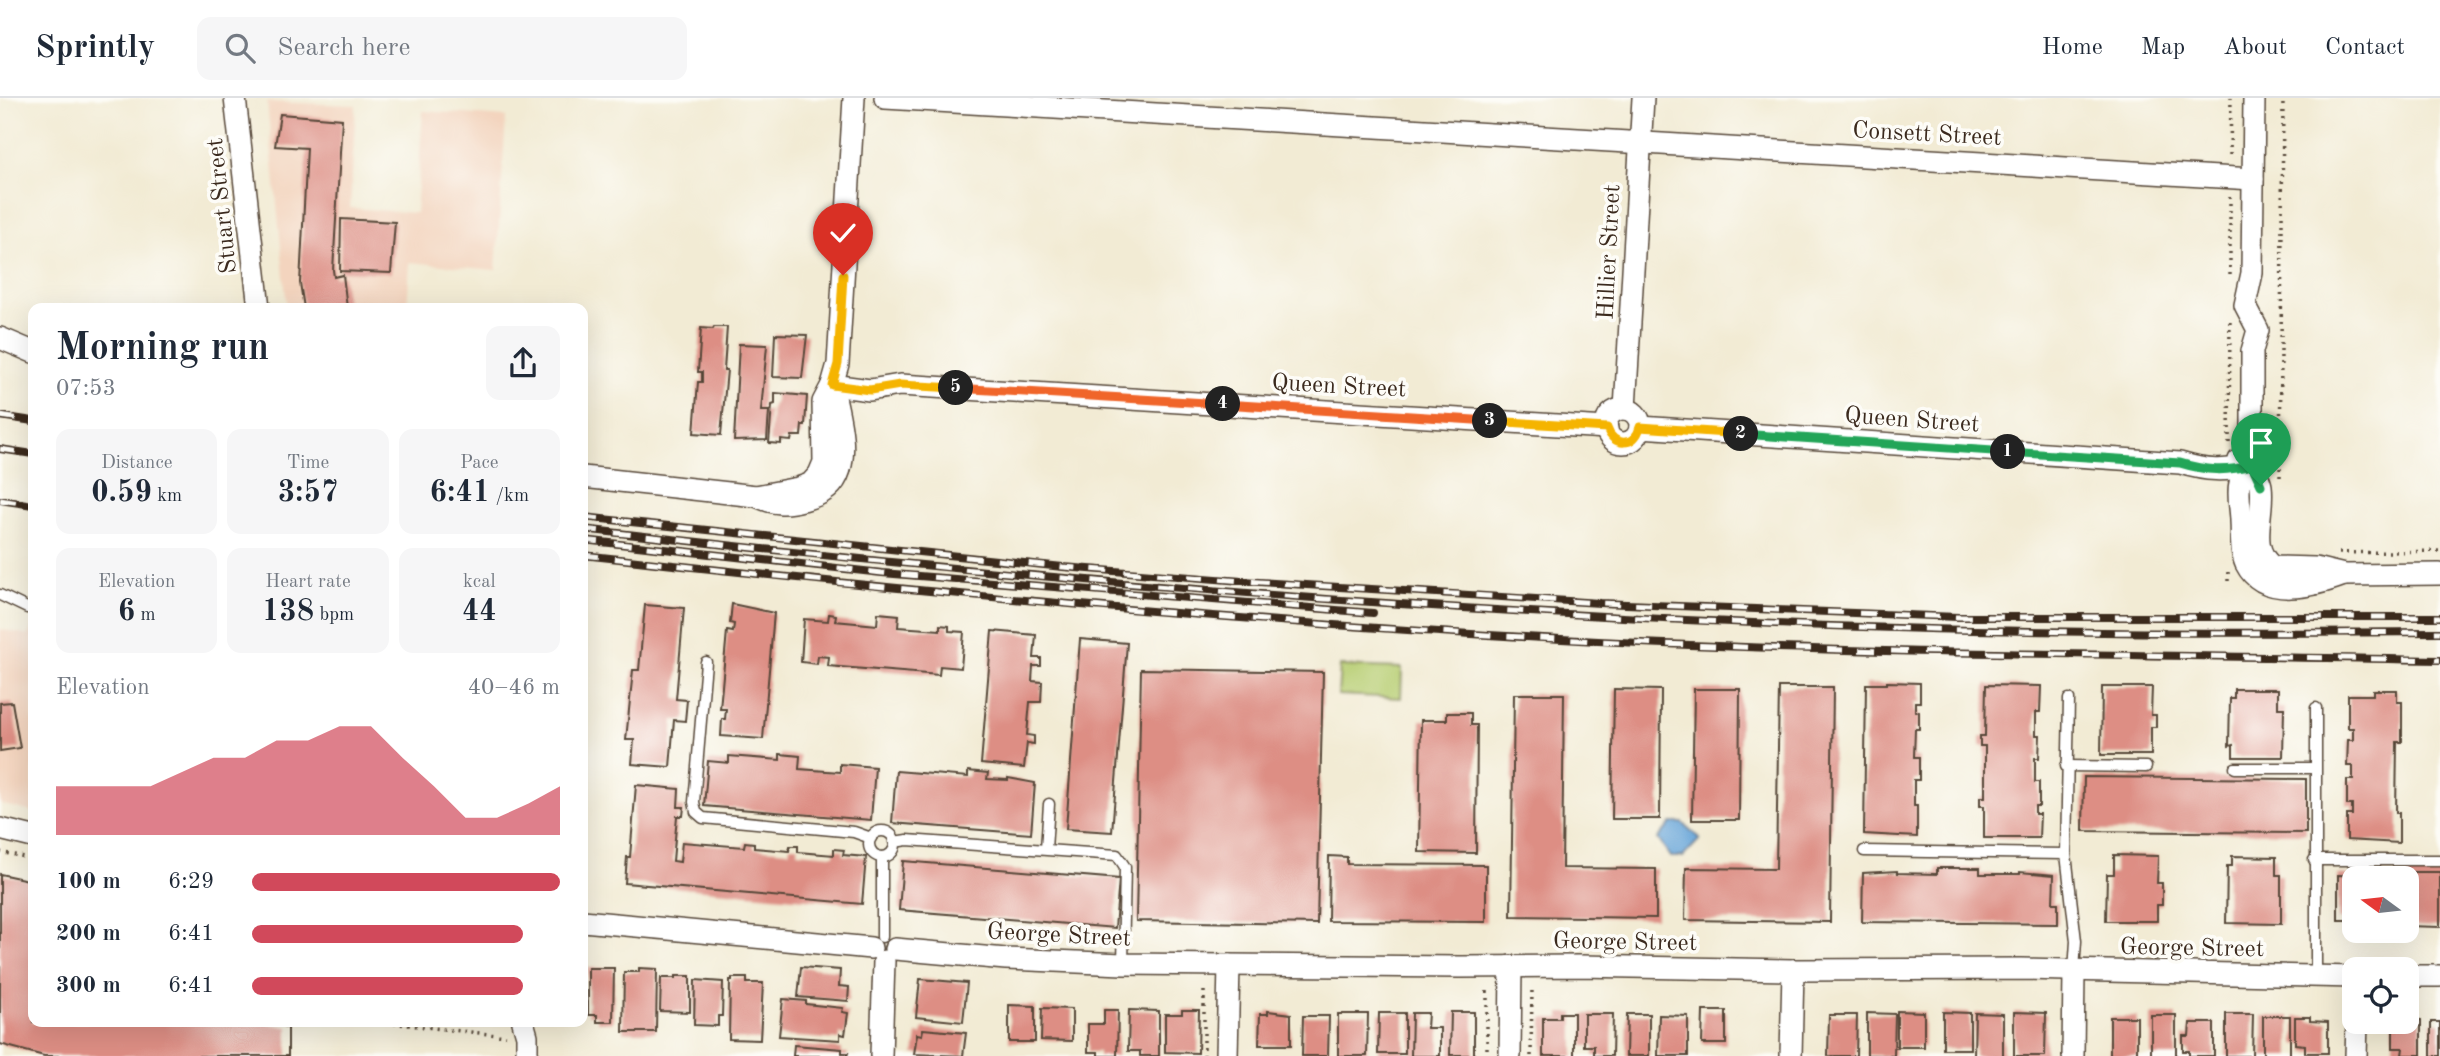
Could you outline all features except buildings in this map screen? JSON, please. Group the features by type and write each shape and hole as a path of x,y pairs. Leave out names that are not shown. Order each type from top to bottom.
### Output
{"street":[{"name":"Stuart Street","path":"235,98 258,303"},
{"path":"588,478 756,496 772,504 791,503 824,492 836,480 842,465 842,433 832,385 838,364 854,98"},
{"name":"Consett Street","path":"885,98 2253,179"},
{"name":"Hillier Street","path":"1625,409 1643,98"},
{"path":"2254,98 2252,273 2245,305 2258,330 2252,351 2252,465 2261,485 2259,546 2266,562 2283,569 2315,568 2344,575 2440,574"},
{"path":"0,338 28,350"},
{"name":"Queen Street","path":"832,385 858,375 872,376 900,385 1607,428"},
{"path":"1625,409 1638,418 1640,427 1639,433 1631,441 1621,443 1611,438 1607,428 1612,414 1625,409"},
{"name":"Queen Street","path":"1640,427 2180,463 2202,470 2229,471 2252,465"},
{"path":"0,830 28,836"},
{"name":"George Street","path":"588,921 1006,959 1123,964 2074,971 2342,976"},
{"path":"881,1056 883,949"},
{"path":"1227,1056 1229,965"},
{"path":"1510,1056 1511,966"},
{"path":"1791,1056 1793,970"},
{"path":"2073,1056 2074,971"},
{"path":"2419,976 2440,976"},
{"path":"524,1027 527,1056"},
{"path":"2356,1056 2357,1034"}],"lane":[{"path":"0,595 27,608"},
{"path":"706,662 694,802 696,812 703,818 854,832 871,838"},
{"path":"2069,699 2066,854 2076,941 2074,971"},
{"path":"2316,708 2316,976"},
{"path":"2066,766 2146,768"},
{"path":"2235,768 2314,768"},
{"path":"1046,849 1049,803"},
{"path":"885,832 893,837 894,842 892,851 882,856 871,851 869,846 875,833 885,832"},
{"path":"894,842 907,840 1117,855 1125,867 1123,964"},
{"path":"1864,851 2066,854"},
{"path":"882,856 883,949"},
{"path":"2314,860 2440,860"}],"path":[{"path":"2230,155 2231,98"},
{"path":"2280,481 2283,98"},
{"path":"2336,553 2440,551"},
{"path":"0,852 28,858"},
{"path":"1204,1056 1205,987"},
{"path":"1487,1056 1488,988"},
{"path":"1531,1056 1532,988"},
{"path":"428,1027 506,1035 506,1046"}],"shaded area":[{"path":"267,102 356,105 350,208 416,213 423,111 506,117 496,270 410,262 407,303 287,303"},
{"path":"0,629 28,635 28,811 0,804"}],"green space":[{"path":"1340,666 1402,668 1401,698 1338,695"}],"water":[{"path":"1671,823 1683,823 1700,839 1683,857 1671,857 1658,839"}],"railway":[{"path":"0,416 28,420"},
{"path":"0,449 28,453"},
{"path":"0,500 28,504"},
{"path":"588,518 1063,567 1600,603 1958,617 2440,617"},
{"path":"588,530 1029,575 1477,609 1859,627 2025,631 2440,632"},
{"path":"588,541 882,573 1373,613"},
{"path":"588,556 1090,606 1471,634 1809,649 2440,660"}],"route":[{"path":"843,275 838,364 832,385 870,390 900,385 1607,428 1611,438 1621,443 1636,437 1640,427 2180,463 2202,470 2229,471 2252,465 2261,485"}]}
